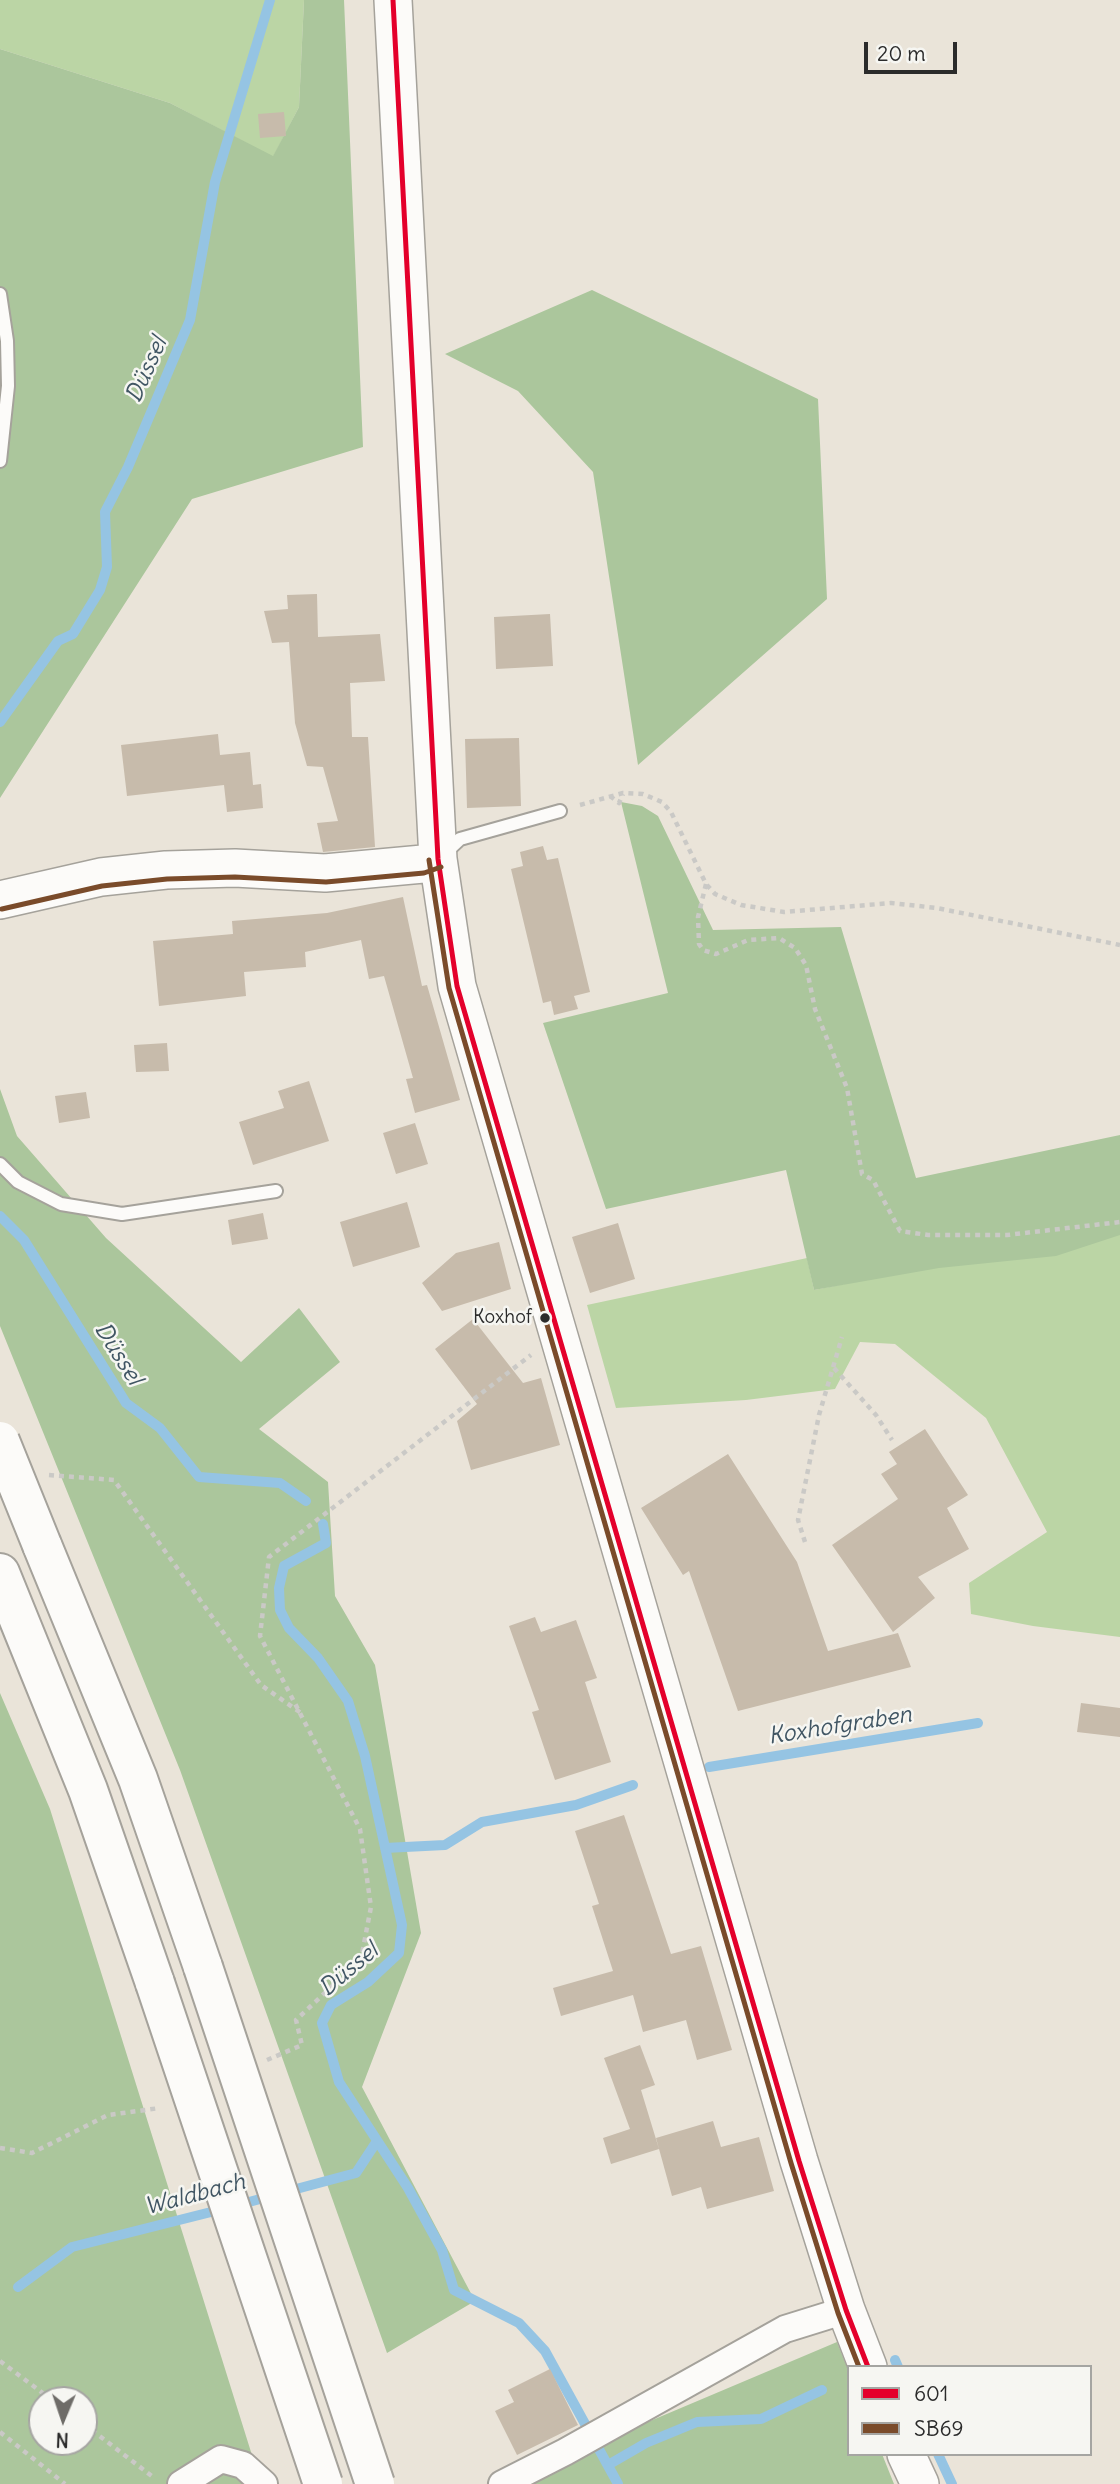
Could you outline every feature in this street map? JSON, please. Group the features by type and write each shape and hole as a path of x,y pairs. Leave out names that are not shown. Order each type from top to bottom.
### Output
{"highway":[{"path":"0,1441 138,1779 375,2484"},
{"path":"0,1573 88,1790 323,2484"}],"main road":[{"path":"393,0 438,859 457,986 799,2161 846,2310 868,2365"},
{"path":"0,900 101,877 166,870 235,868 325,873 423,864 438,859"},
{"path":"907,2456 920,2484"}],"street":[{"path":"502,2484 565,2452 785,2329 846,2310"},
{"path":"181,2484 220,2459 243,2466 264,2484"}],"lane":[{"path":"0,294 8,386 0,461"},
{"path":"438,859 460,839 560,811"},
{"path":"0,1164 18,1182 61,1204 122,1214 276,1191"}],"path":[{"path":"610,796 619,803 623,793"},
{"path":"560,811 623,793 643,794 662,802 671,812 706,884 727,901 784,912 891,903 937,908 1120,945"},
{"path":"706,884 701,898 698,929 699,944 707,954 716,954 748,940 779,938 796,948 806,965 815,1009 847,1088 862,1174 873,1180 900,1231 928,1235 1007,1235 1120,1222"},
{"path":"266,2061 302,2045 296,2020 361,1959 371,1907 360,1829 304,1716 260,1636 270,1558 425,1434 560,1334"},
{"path":"804,1542 799,1520 819,1415 842,1337"},
{"path":"834,1368 876,1415 891,1440"},
{"path":"36,1474 114,1480 261,1685 304,1716"},
{"path":"0,2148 32,2153 108,2115 156,2110 168,2104"},
{"path":"0,2361 33,2386"},
{"path":"0,2432 65,2484"},
{"path":"98,2435 148,2473"}],"green space":[{"path":"0,0 304,0 299,107 273,157 170,103 0,49"},
{"path":"304,0 344,0 363,447 192,499 0,798 0,49 170,103 273,156 299,107"},
{"path":"592,290 818,399 827,599 638,765 593,472 518,391 445,354"},
{"path":"621,802 642,806 658,816 713,930 841,927 916,1178 1120,1135 1120,1235 1056,1256 939,1268 814,1290 786,1170 606,1209 543,1023 668,993"},
{"path":"0,1089 17,1136 106,1238 241,1362 299,1308 340,1362 259,1429 328,1482 335,1596 375,1665 421,1933 362,2087 475,2301 387,2353 180,1770 0,1326"},
{"path":"1120,1229 1120,1637 1033,1626 971,1614 969,1583 1047,1532 986,1418 895,1344 860,1342 835,1389 746,1400 616,1408 587,1305 807,1258 814,1290"},
{"path":"0,1693 50,1809 261,2484 0,2484"},
{"path":"837,2342 847,2367 847,2456 883,2456 894,2484 530,2484 617,2435"}],"building":[{"path":"284,112 286,136 260,138 258,114"},
{"path":"317,594 318,637 380,634 385,681 350,683 352,737 368,737 375,847 323,852 317,823 338,821 323,767 307,766 295,723 289,642 272,643 264,611 288,609 287,595"},
{"path":"550,614 553,666 496,669 494,617"},
{"path":"218,734 220,755 250,752 253,785 261,784 263,808 227,812 224,785 127,796 121,745"},
{"path":"519,738 521,806 467,808 465,739"},
{"path":"543,846 547,860 558,858 590,992 574,996 578,1009 554,1015 551,1001 543,1003 511,869 523,866 520,852"},
{"path":"403,897 422,986 427,985 460,1100 415,1113 406,1079 413,1078 384,976 369,979 361,940 305,952 306,967 244,972 246,996 159,1006 153,941 233,934 232,921 327,913"},
{"path":"167,1043 169,1071 136,1072 134,1045"},
{"path":"309,1081 329,1141 253,1165 239,1122 284,1108 278,1091"},
{"path":"86,1092 90,1118 59,1123 55,1096"},
{"path":"415,1123 428,1164 396,1174 383,1133"},
{"path":"407,1202 420,1247 353,1267 340,1222"},
{"path":"263,1213 268,1239 232,1245 228,1220"},
{"path":"618,1223 635,1279 590,1293 572,1237"},
{"path":"499,1242 511,1289 442,1311 422,1283 456,1253"},
{"path":"473,1319 523,1383 541,1378 560,1445 471,1470 457,1421 477,1404 435,1349"},
{"path":"925,1429 968,1495 947,1508 969,1549 918,1577 935,1598 893,1632 832,1545 898,1499 881,1474 897,1464 889,1452"},
{"path":"728,1454 797,1562 828,1651 898,1633 911,1667 738,1711 689,1571 683,1575 641,1508"},
{"path":"535,1617 541,1632 576,1620 597,1678 585,1682 611,1762 555,1780 532,1712 539,1710 509,1626"},
{"path":"1081,1703 1120,1708 1120,1737 1077,1732"},
{"path":"624,1815 671,1954 701,1946 732,2050 697,2060 686,2020 643,2032 633,1995 561,2016 553,1988 613,1971 592,1906 599,1904 575,1831"},
{"path":"640,2045 655,2085 641,2090 659,2149 611,2164 603,2138 630,2129 604,2058"},
{"path":"713,2121 721,2147 759,2137 774,2191 707,2209 701,2187 672,2196 656,2138"},
{"path":"550,2369 578,2425 517,2455 495,2411 514,2402 508,2390"}],"waterway":[{"name":"Düssel","path":"0,722 58,641 73,634 100,590 107,567 105,512 128,467 190,320 215,182 270,0"},
{"name":"Düssel","path":"0,1216 24,1240 126,1403 160,1428 199,1477 280,1483 306,1501"},
{"name":"Düssel","path":"323,1524 326,1543 284,1566 279,1588 280,1610 289,1628 318,1658 348,1701 365,1756 402,1925 399,1953 368,1982 331,2005 322,2023 339,2082 408,2188 442,2250 454,2290 519,2323 545,2351 618,2484"},
{"name":"Koxhofgraben","path":"709,1767 978,1723"},
{"name":"Koxhofgraben","path":"385,1848 445,1845 482,1822 576,1805 633,1785"},
{"name":"Waldbach","path":"285,2192 356,2173 377,2141"},
{"name":"Waldbach","path":"238,2205 271,2196"},
{"name":"Waldbach","path":"18,2287 72,2247 223,2209"},
{"path":"895,2360 897,2365"},
{"path":"608,2465 646,2443 697,2422 761,2419 822,2390"},
{"path":"939,2456 952,2484"}],"transit line":[{"name":"601","path":"393,0 438,859 457,986 799,2161 846,2310 867,2365"},
{"name":"SB69","path":"429,860 449,988 791,2163 838,2313 858,2365"},
{"name":"SB69","path":"2,909 102,886 167,879 235,877 326,882 424,873 441,867"}],"place":[{"name":"Koxhof","path":"545,1318"}]}
